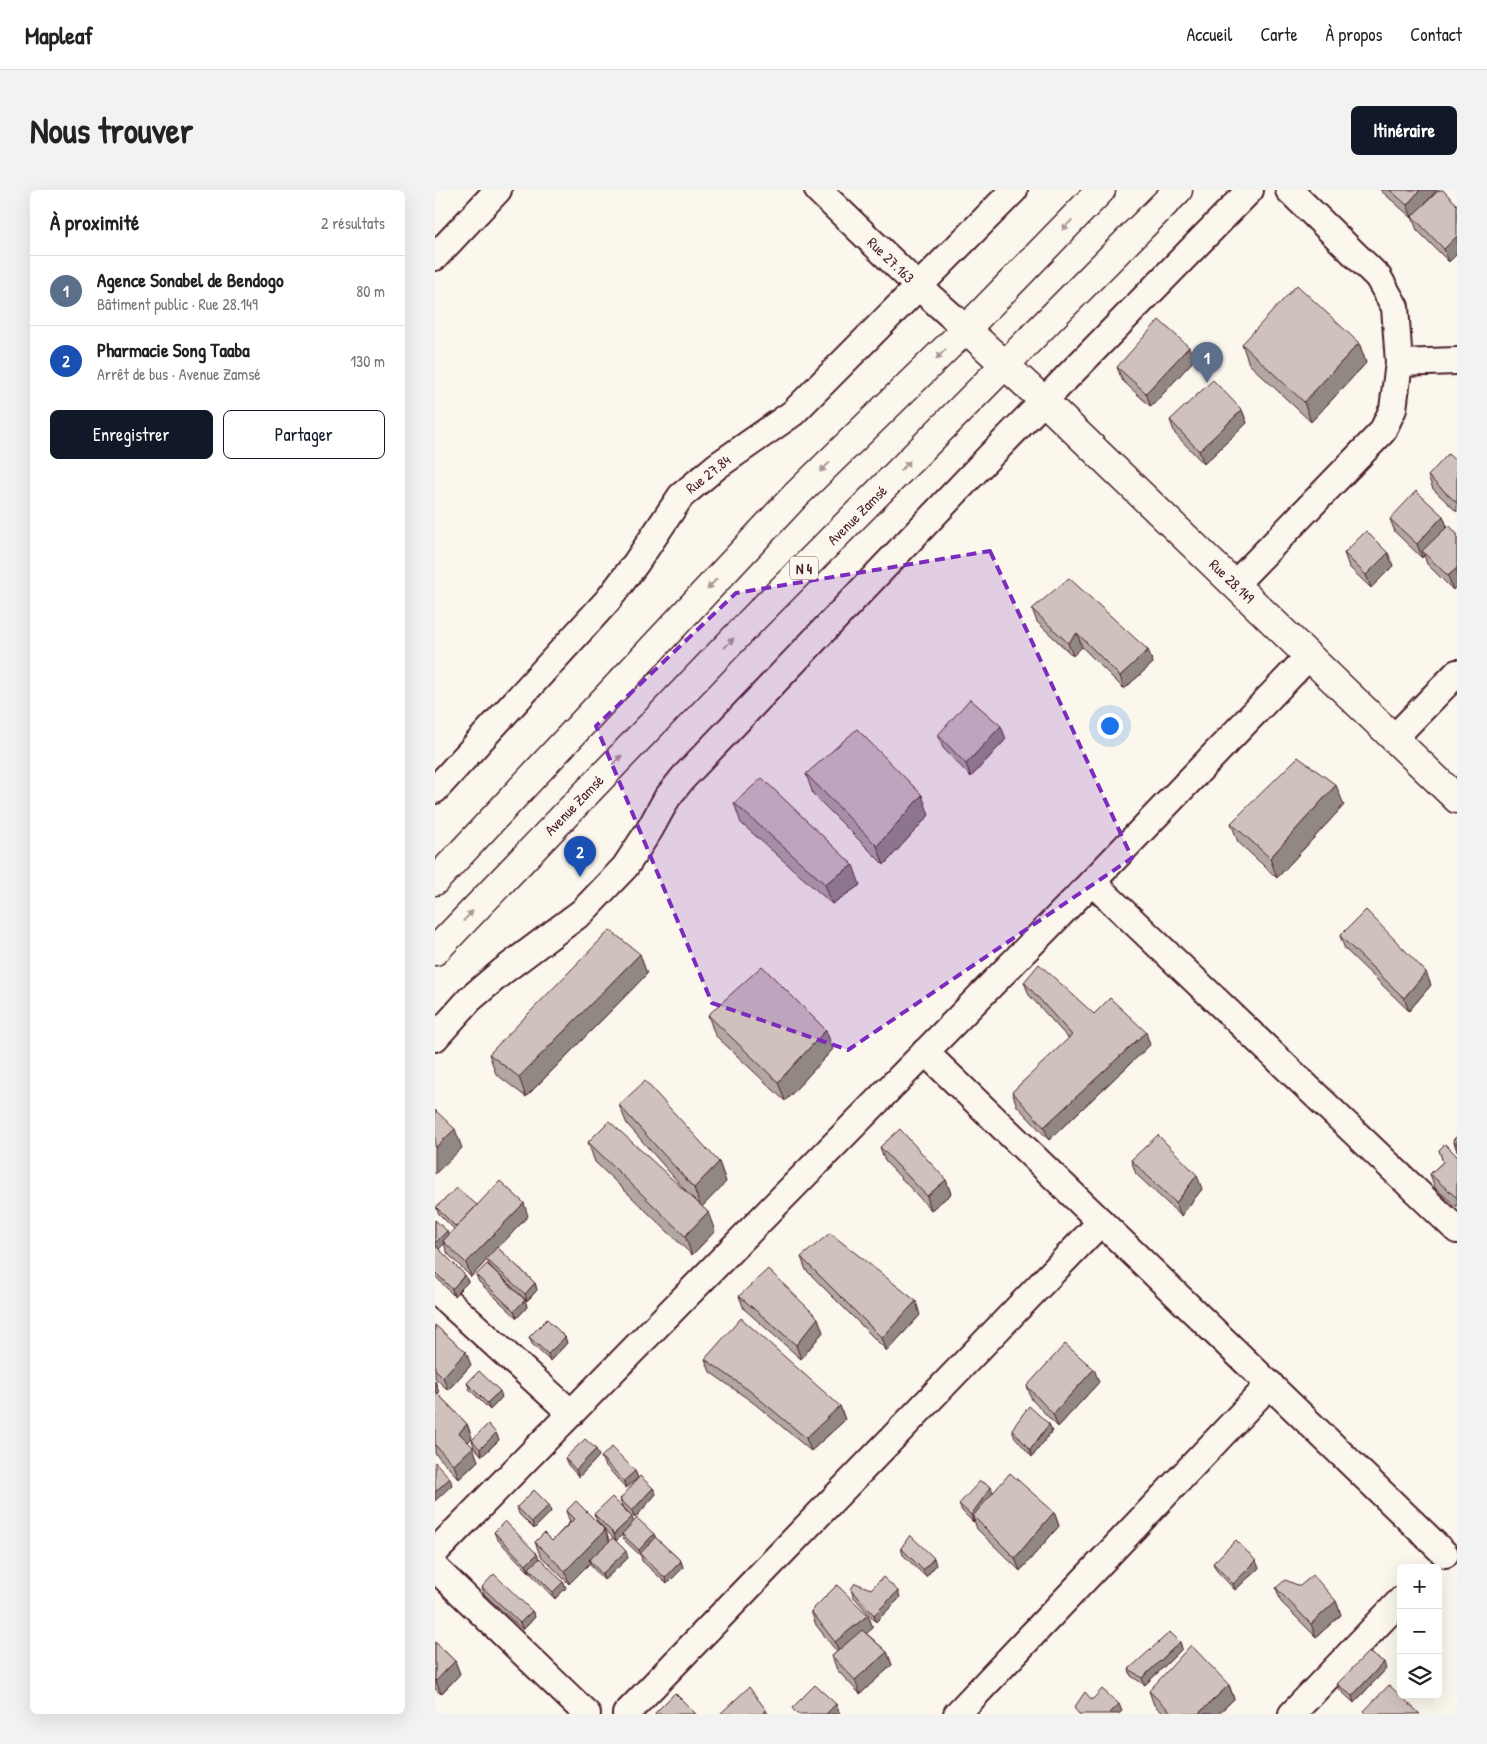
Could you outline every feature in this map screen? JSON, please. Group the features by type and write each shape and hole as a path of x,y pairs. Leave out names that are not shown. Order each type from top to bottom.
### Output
{"main road":[{"path":"435,881 795,496 966,329 1101,190"},
{"name":"Avenue Zamsé","path":"435,952 754,618 1179,190"},
{"name":"Rue 28.149","path":"966,329 1044,401 1457,799"}],"street":[{"path":"435,257 498,190"},
{"name":"Rue 27.163","path":"818,190 918,286 966,329"},
{"name":"Rue 27.84","path":"435,790 608,600 636,563 681,496 717,466 793,413 1015,190"},
{"path":"435,1038 470,999 589,905 625,867 650,829 667,798 683,778 1044,401 1250,190"},
{"path":"1235,584 1381,432 1393,410 1399,363 1395,307 1378,277 1289,190"},
{"path":"1399,363 1457,361"},
{"path":"435,1552 1092,882 1309,656"},
{"path":"1395,738 1457,673"},
{"path":"1092,882 1457,1230"},
{"path":"925,1052 1445,1555"},
{"path":"625,1714 1101,1222"},
{"path":"435,1290 571,1413"},
{"path":"957,1714 1270,1384"},
{"path":"435,1568 587,1714"},
{"path":"1292,1714 1397,1604"}],"highlighted area":[{"path":"990,551 1132,858 848,1050 712,1003 596,726 736,593"}],"building":[{"path":"1390,190 1420,190 1407,205"},
{"path":"1439,190 1443,190 1457,205 1457,236 1444,249 1412,216"},
{"path":"1297,285 1359,343 1304,402 1242,344"},
{"path":"1159,320 1189,347 1146,393 1117,367"},
{"path":"1213,380 1242,410 1199,451 1170,420"},
{"path":"1448,454 1457,462 1457,503 1428,476"},
{"path":"1416,491 1443,516 1417,544 1390,519"},
{"path":"1449,525 1457,534 1457,568 1448,576 1422,551"},
{"path":"1366,531 1388,553 1366,575 1344,553"},
{"path":"1069,578 1148,650 1120,676 1077,633 1068,643 1032,609"},
{"path":"970,699 1001,726 966,764 938,735"},
{"path":"857,729 922,795 877,846 806,774"},
{"path":"1298,757 1336,785 1270,858 1231,823"},
{"path":"762,778 853,865 825,884 734,803"},
{"path":"1366,910 1426,972 1404,998 1340,936"},
{"path":"610,930 640,954 519,1077 489,1054"},
{"path":"1039,964 1094,1014 1110,998 1146,1032 1044,1127 1012,1092 1072,1035 1024,982"},
{"path":"762,966 826,1030 778,1082 708,1015"},
{"path":"645,1081 719,1162 694,1188 619,1105"},
{"path":"435,1110 455,1129 435,1148"},
{"path":"609,1121 708,1212 685,1236 588,1142"},
{"path":"900,1129 946,1180 927,1196 880,1147"},
{"path":"1158,1135 1197,1175 1176,1203 1131,1160"},
{"path":"1457,1136 1457,1145 1453,1140"},
{"path":"1445,1144 1457,1156 1457,1198 1430,1174 1443,1162 1439,1150"},
{"path":"500,1181 524,1203 466,1263 443,1241"},
{"path":"457,1188 477,1205 456,1227 436,1207"},
{"path":"435,1220 447,1231 435,1243"},
{"path":"830,1233 916,1301 882,1338 801,1257"},
{"path":"436,1246 465,1275 452,1289 435,1272"},
{"path":"497,1247 535,1283 525,1294 486,1259"},
{"path":"487,1264 525,1300 514,1311 476,1275"},
{"path":"768,1269 818,1318 796,1345 739,1296"},
{"path":"741,1318 840,1406 806,1438 750,1391 705,1359"},
{"path":"547,1319 565,1337 548,1354 529,1337"},
{"path":"435,1325 466,1352 443,1377 435,1369"},
{"path":"1065,1344 1094,1369 1053,1414 1027,1386"},
{"path":"479,1371 500,1391 487,1403 467,1383"},
{"path":"436,1392 467,1424 459,1433 473,1447 454,1465 435,1445"},
{"path":"1029,1406 1049,1424 1030,1450 1012,1429"},
{"path":"488,1424 496,1433 480,1449 472,1440"},
{"path":"585,1439 596,1449 576,1470 565,1458"},
{"path":"612,1447 635,1471 624,1481 601,1457"},
{"path":"435,1462 450,1478 435,1492"},
{"path":"1010,1473 1054,1512 1015,1558 973,1516"},
{"path":"640,1476 653,1488 632,1511 620,1499"},
{"path":"980,1481 991,1487 971,1515 959,1504"},
{"path":"534,1490 549,1505 532,1522 517,1507"},
{"path":"612,1497 632,1517 614,1534 594,1514"},
{"path":"576,1501 605,1530 565,1571 535,1542 544,1533 552,1541 574,1519 566,1511"},
{"path":"637,1518 654,1534 639,1550 622,1534"},
{"path":"505,1521 537,1554 526,1565 494,1532"},
{"path":"910,1535 934,1558 923,1570 901,1548"},
{"path":"655,1537 681,1561 665,1578 640,1554"},
{"path":"613,1538 626,1551 602,1574 589,1560"},
{"path":"1236,1540 1256,1561 1233,1584 1213,1563"},
{"path":"540,1558 563,1582 553,1592 529,1568"},
{"path":"494,1574 532,1611 520,1623 482,1587"},
{"path":"1313,1575 1336,1601 1311,1624 1276,1588 1285,1580 1300,1586"},
{"path":"883,1577 898,1591 874,1615 851,1589 855,1583 871,1589"},
{"path":"837,1585 868,1615 835,1642 811,1611"},
{"path":"862,1630 887,1652 855,1680 832,1656"},
{"path":"1170,1632 1180,1642 1142,1678 1129,1669"},
{"path":"435,1642 455,1661 436,1681 435,1680"},
{"path":"1191,1645 1229,1685 1198,1714 1173,1714 1149,1691"},
{"path":"1368,1652 1384,1662 1352,1696 1337,1684"},
{"path":"815,1685 836,1704 826,1714 797,1714 792,1708"},
{"path":"1389,1685 1397,1692 1397,1699 1404,1699 1420,1714 1367,1714 1364,1711"},
{"path":"749,1687 766,1710 762,1714 720,1714"},
{"path":"1102,1689 1119,1704 1109,1714 1079,1714 1074,1708 1085,1692 1092,1700"},
{"path":"675,1693 696,1714 654,1714"}],"place":[{"name":"Agence Sonabel de Bendogo","path":"1207,383"},
{"name":"Pharmacie Song Taaba","path":"580,877"}]}
